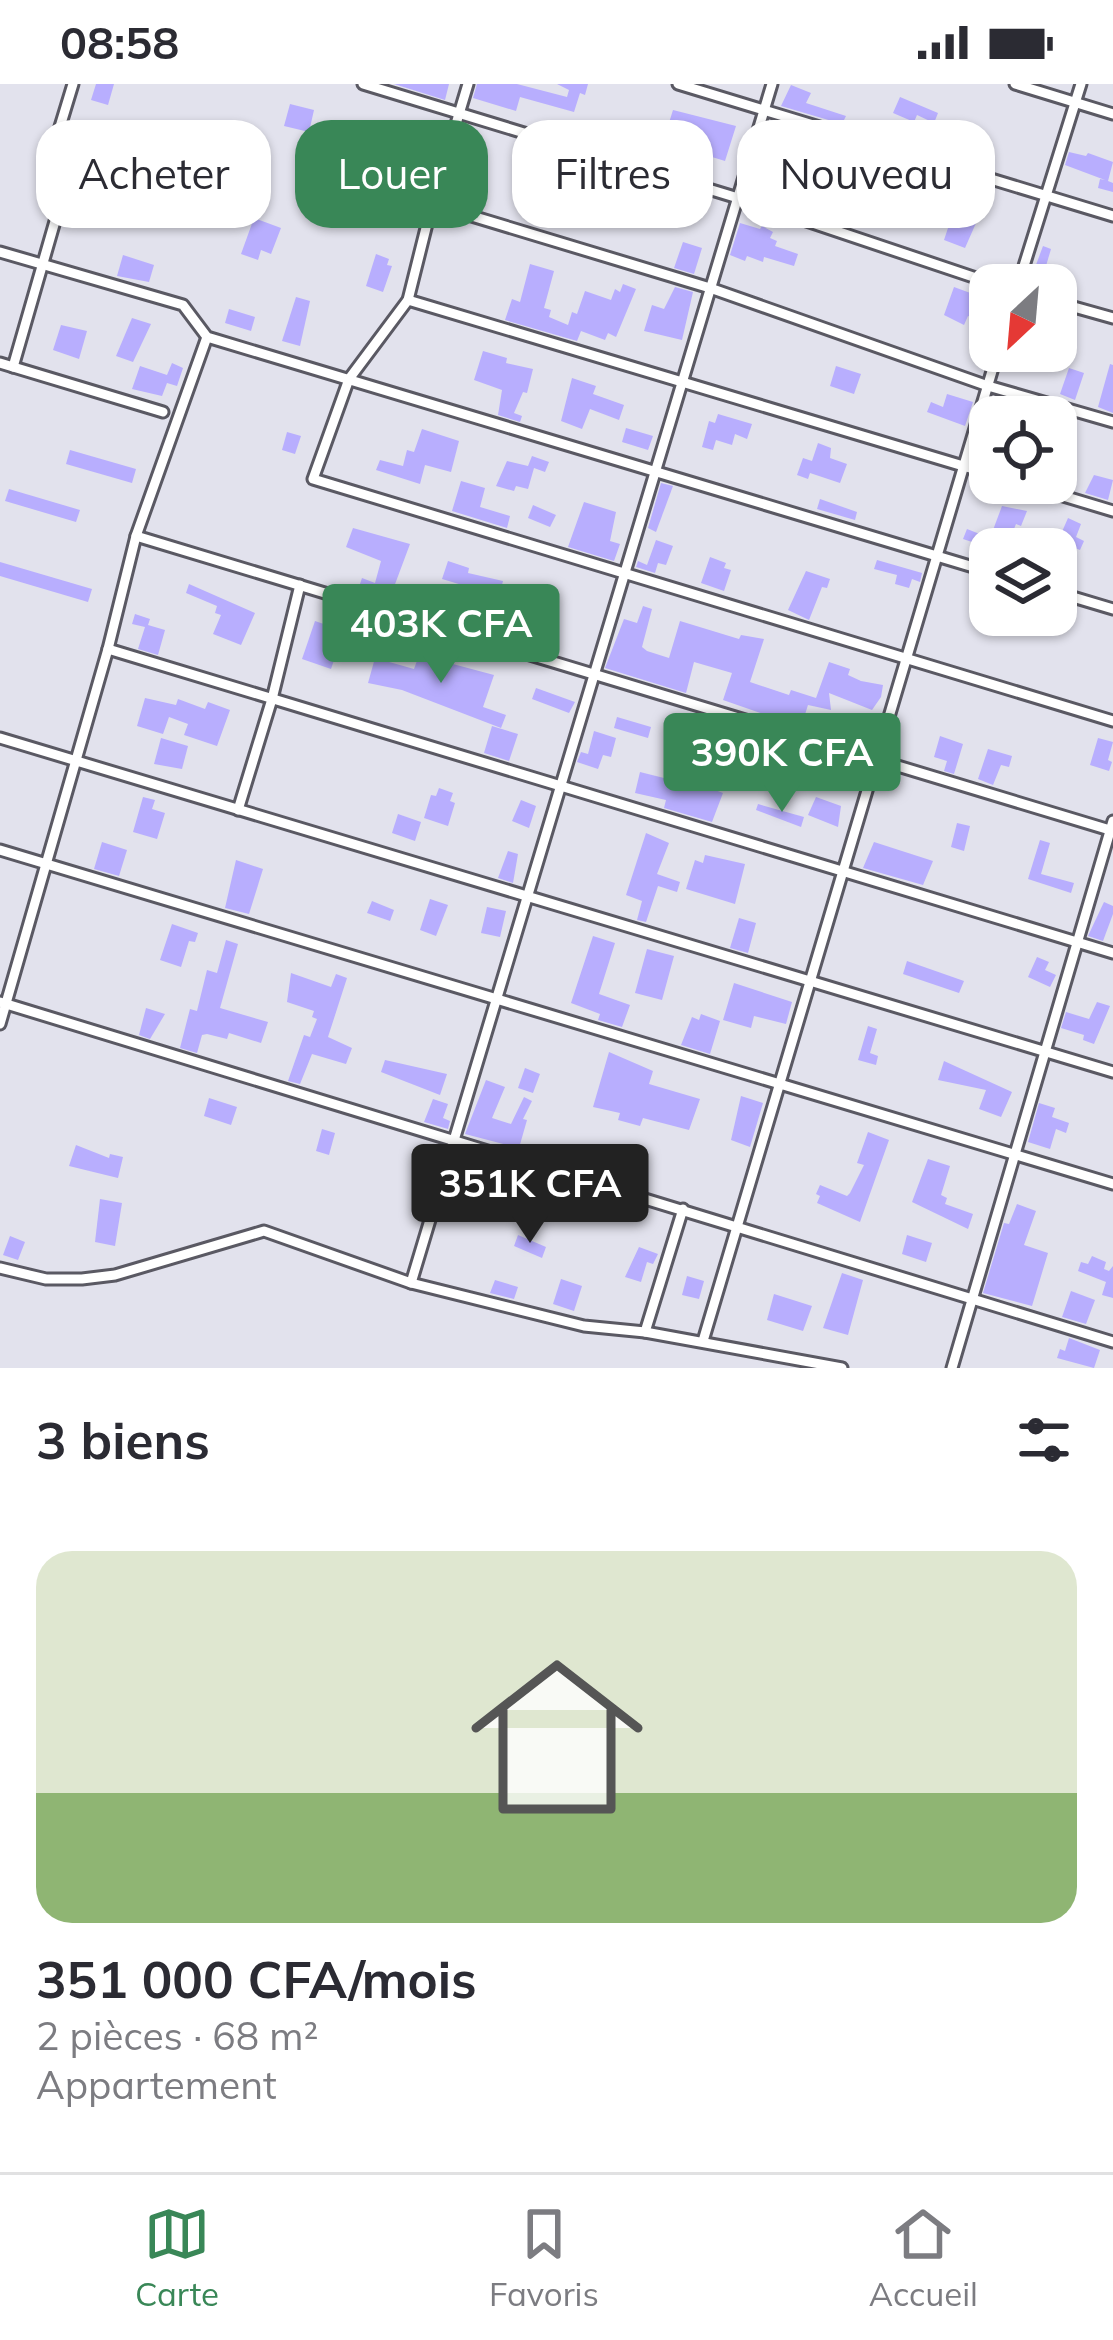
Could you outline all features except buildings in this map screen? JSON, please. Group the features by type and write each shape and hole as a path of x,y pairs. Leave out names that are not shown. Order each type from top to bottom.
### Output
{"street":[{"path":"13,367 66,184 59,130 73,84"},
{"path":"363,84 737,197 411,1282"},
{"path":"459,120 468,84"},
{"path":"678,84 1113,215"},
{"path":"761,120 772,84"},
{"path":"1015,84 1113,114"},
{"path":"1025,264 1081,84"},
{"path":"488,221 710,288 988,386 1113,422"},
{"path":"426,228 408,300 349,380 313,479 1113,722"},
{"path":"829,228 969,276"},
{"path":"0,252 183,305 207,337 969,565"},
{"path":"408,300 969,468"},
{"path":"1077,308 1113,318"},
{"path":"0,1024 108,650 136,536 207,337"},
{"path":"0,363 164,412"},
{"path":"703,1341 992,372"},
{"path":"1077,500 1113,511"},
{"path":"136,536 1112,828 952,1368"},
{"path":"238,810 300,585"},
{"path":"1077,598 1113,609"},
{"path":"108,650 1113,953"},
{"path":"0,738 1113,1072"},
{"path":"0,850 1113,1184"},
{"path":"3,1002 1113,1342"},
{"path":"645,1332 682,1208"},
{"path":"0,1268 46,1279 82,1280 264,1231 411,1282 584,1325 703,1341 842,1368"}]}
